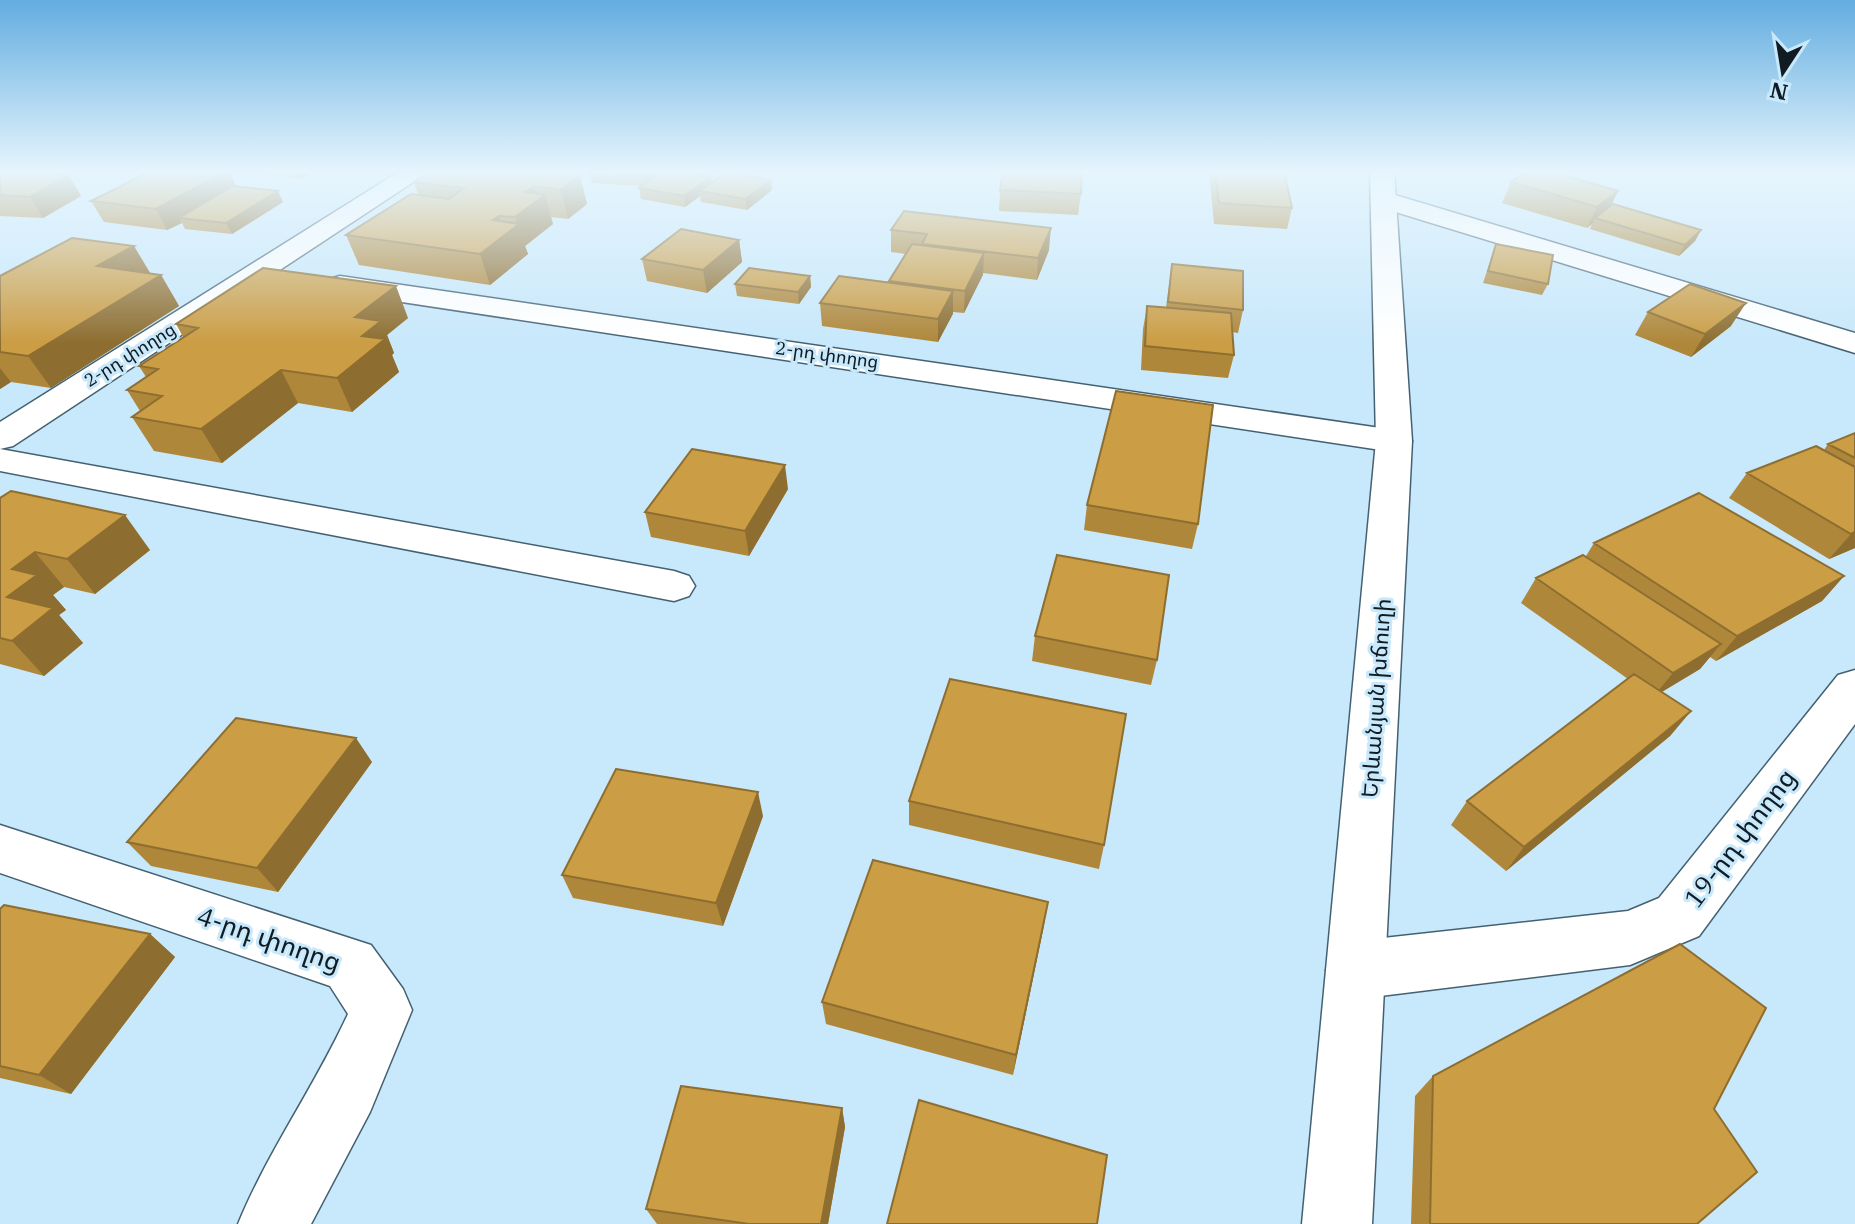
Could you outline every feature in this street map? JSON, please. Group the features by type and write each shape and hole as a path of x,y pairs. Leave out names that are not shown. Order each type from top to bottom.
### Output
{"street":[{"name":"2-րդ փողոց","path":"0,438 329,228"},
{"name":"Երևանյան խճուղի","path":"1337,1224 1394,441 1386,228"},
{"path":"1510,228 1855,343"},
{"name":"2-րդ փողոց","path":"259,273 1394,441"},
{"path":"0,460 674,586"},
{"name":"19-րդ փողոց","path":"1356,970 1630,938 1679,917 1855,688"},
{"name":"4-րդ փողոց","path":"0,849 350,965 381,1010 347,1089 273,1224"}],"building":[{"path":"357,228 514,228 480,254 346,235"},
{"path":"1051,228 1038,258 922,244 927,234 891,230"},
{"path":"1629,228 1701,230 1685,245"},
{"path":"681,229 739,240 703,270 642,259"},
{"path":"72,238 134,246 97,266 161,275 28,356 0,352 0,276"},
{"path":"912,244 984,253 965,291 889,281"},
{"path":"1496,244 1553,255 1548,284 1488,271"},
{"path":"1172,264 1243,271 1243,310 1168,302"},
{"path":"263,268 396,286 355,317 381,321 362,336 385,339 337,378 281,370 201,429 132,417 162,396 127,390 158,369 139,366 198,328 176,324"},
{"path":"749,268 810,276 798,292 735,284"},
{"path":"839,276 953,291 938,319 820,303"},
{"path":"1690,284 1746,303 1705,334 1648,312"},
{"path":"1147,306 1231,313 1234,355 1145,346"},
{"path":"1116,391 1213,405 1198,524 1087,505"},
{"path":"1855,433 1855,458 1828,444"},
{"path":"1816,446 1855,467 1855,532 1851,534 1747,473"},
{"path":"692,449 785,465 745,531 645,512"},
{"path":"11,491 125,515 67,559 35,552 12,569 37,575 7,597 53,608 12,641 0,638 0,498"},
{"path":"1699,493 1844,576 1737,636 1594,543"},
{"path":"1057,555 1169,575 1157,660 1035,636"},
{"path":"1583,555 1721,644 1673,673 1536,578"},
{"path":"1634,674 1691,711 1524,847 1467,801"},
{"path":"950,679 1126,714 1104,845 909,801"},
{"path":"236,718 356,738 257,868 127,842"},
{"path":"616,769 758,792 716,903 562,875"},
{"path":"873,860 1048,902 1016,1055 822,1002"},
{"path":"4,905 150,934 39,1075 0,1066 0,909"},
{"path":"1680,944 1766,1008 1714,1109 1757,1172 1697,1224 1430,1224 1433,1076"},
{"path":"681,1086 842,1108 821,1224 749,1224 646,1209"},
{"path":"919,1100 1107,1155 1097,1224 887,1224"}]}
